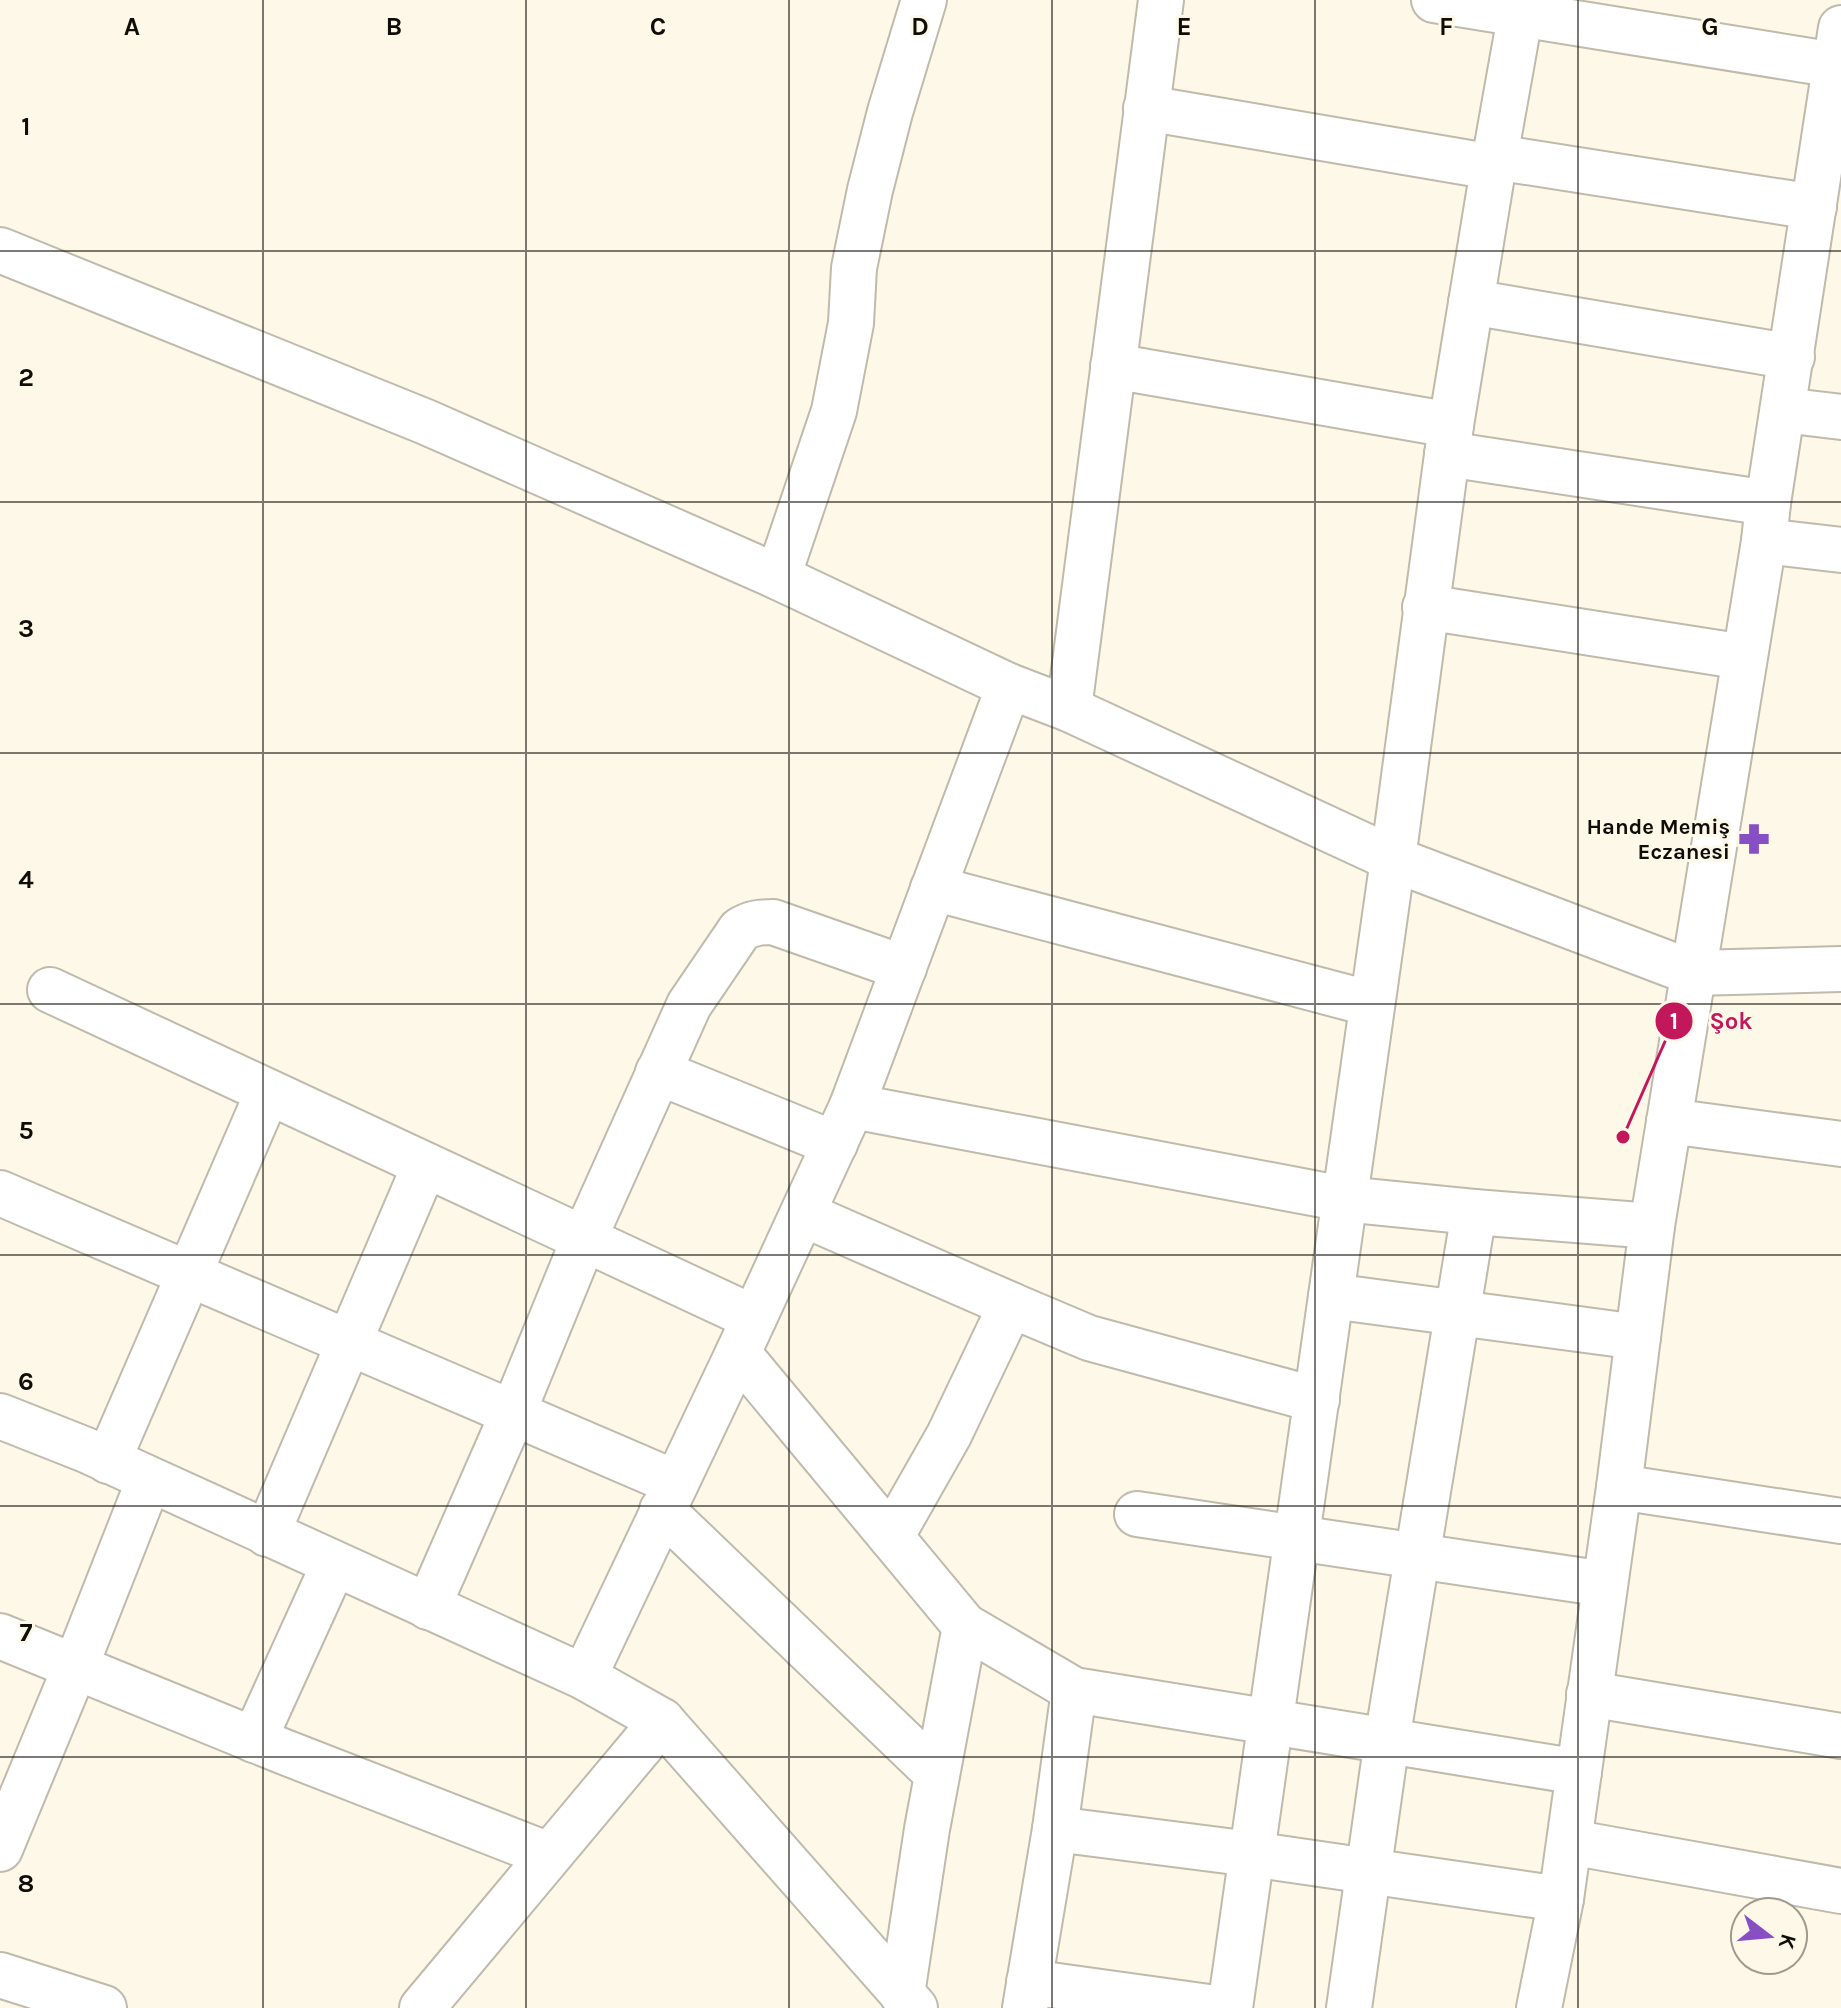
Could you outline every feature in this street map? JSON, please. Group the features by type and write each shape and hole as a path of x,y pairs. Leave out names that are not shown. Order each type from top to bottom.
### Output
{"street":[{"path":"778,577 834,411 851,323 854,268 870,190 924,0"},
{"path":"1069,709 1161,0"},
{"path":"1434,0 1838,46 1766,522 1652,1226 1570,1842 1539,2008"},
{"path":"1230,2008 1393,859 1449,440 1522,8"},
{"path":"1146,108 1814,207"},
{"path":"0,250 426,422 778,577 1009,686 1069,709 1393,859 1693,973 1841,969"},
{"path":"1471,302 1792,357"},
{"path":"1113,366 1449,440 1766,522 1841,550"},
{"path":"1783,410 1841,417"},
{"path":"1425,607 1744,657"},
{"path":"584,1677 844,1125 1009,686"},
{"path":"933,888 1372,1004"},
{"path":"428,1607 658,1072 689,1005 740,930 760,922 773,922 904,968"},
{"path":"50,990 584,1239 746,1336 891,1537 965,1626 1074,1690 1579,1772"},
{"path":"658,1072 844,1125 1344,1199 1652,1226"},
{"path":"108,1461 268,1092"},
{"path":"1669,1121 1841,1144"},
{"path":"267,1534 425,1165"},
{"path":"0,1193 513,1413 669,1496 937,1774"},
{"path":"1349,2008 1387,1740 1474,1212"},
{"path":"803,1214 1089,1338 1317,1400"},
{"path":"1331,1296 1638,1337"},
{"path":"891,1537 949,1435 1011,1305"},
{"path":"0,1416 86,1450 584,1677 662,1721 908,2001"},
{"path":"0,1849 149,1480"},
{"path":"1619,1487 1841,1521"},
{"path":"1137,1514 1605,1584"},
{"path":"254,1740 334,1564"},
{"path":"908,2001 937,1774 965,1626"},
{"path":"0,1636 254,1740 549,1855"},
{"path":"1074,1690 1027,1995 1216,2008"},
{"path":"1589,1694 1841,1736"},
{"path":"422,2008 662,1721"},
{"path":"1055,1829 1561,1899"},
{"path":"1570,1842 1841,1891"},
{"path":"0,1975 104,2008"}],"place":[{"name":"Hande Memiş Eczanesi","path":"1754,839"},
{"name":"Şok","path":"1623,1137"}]}
